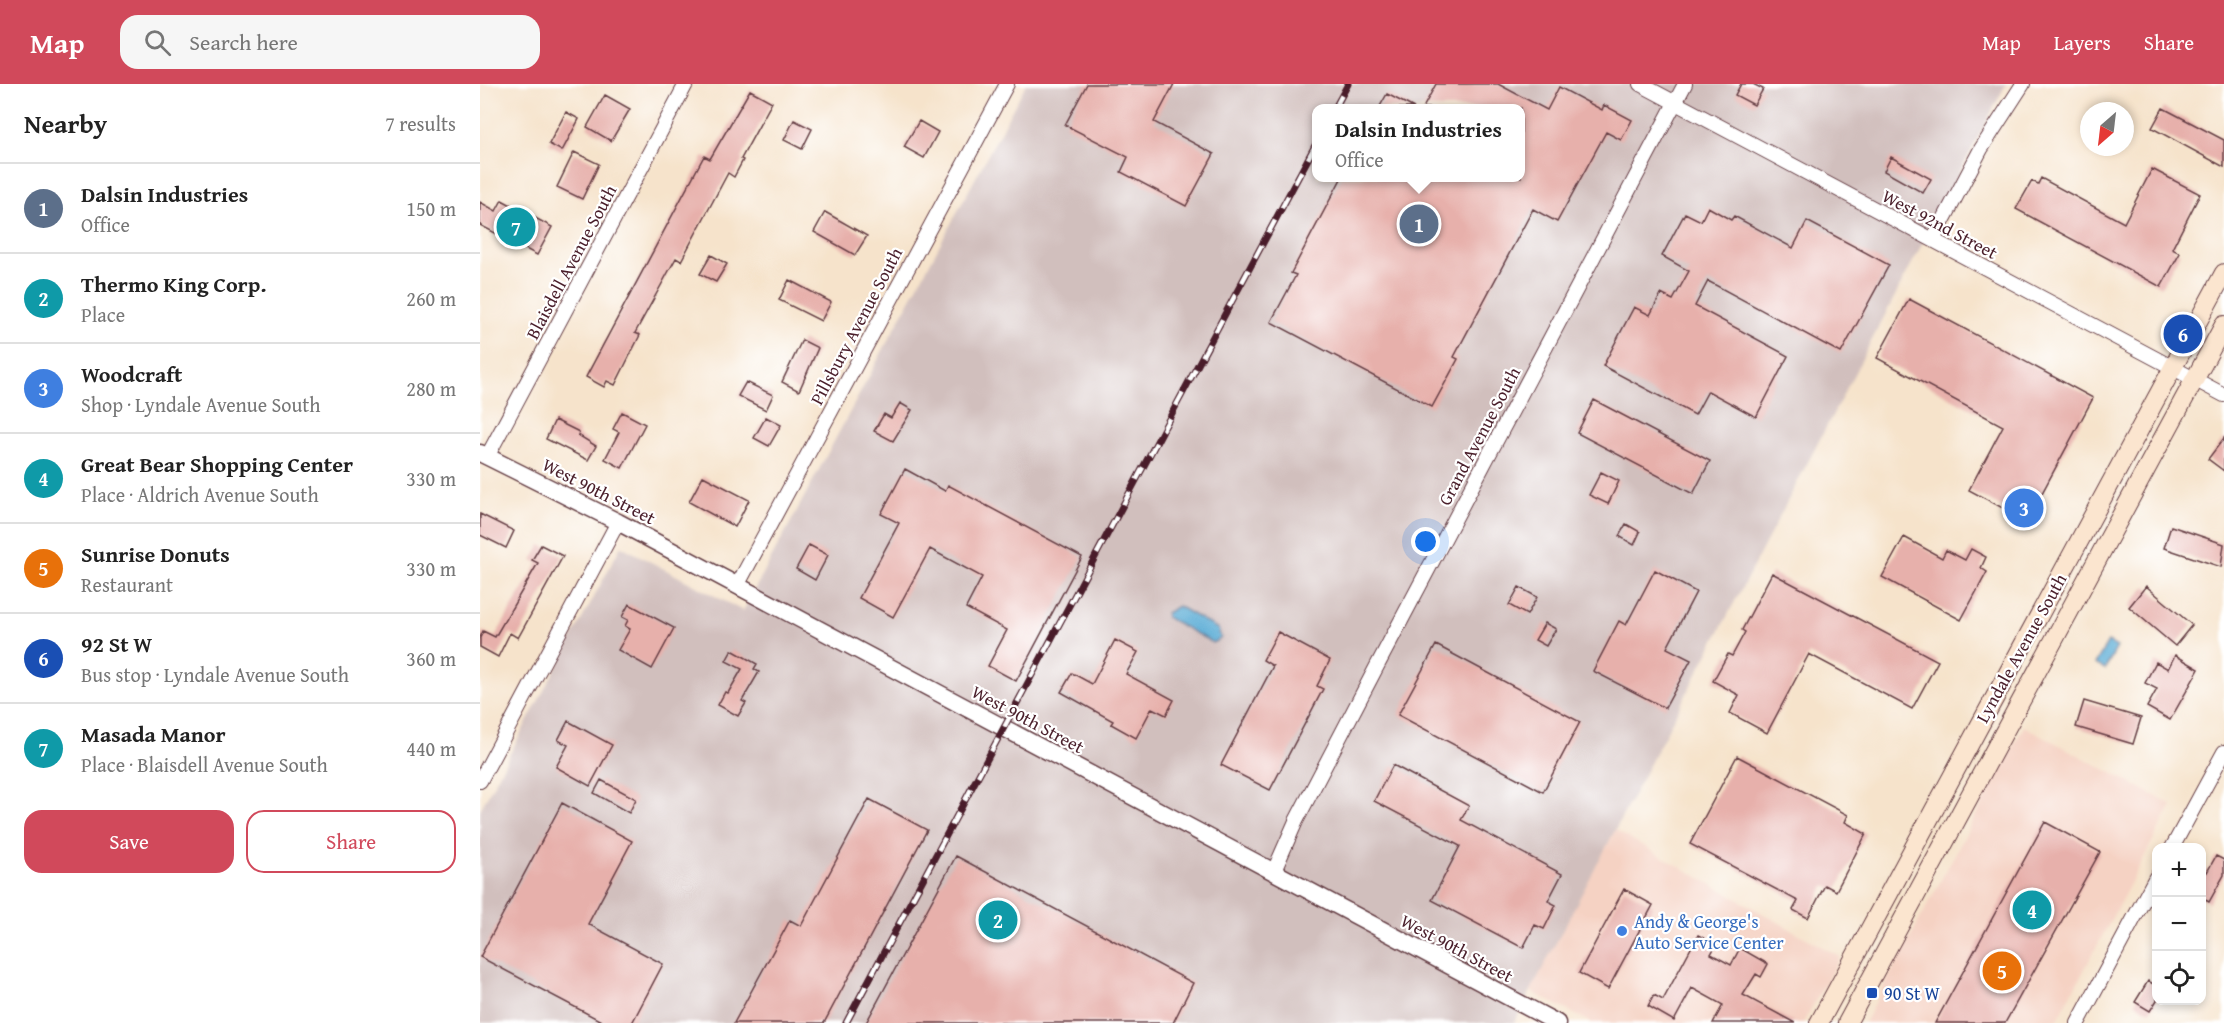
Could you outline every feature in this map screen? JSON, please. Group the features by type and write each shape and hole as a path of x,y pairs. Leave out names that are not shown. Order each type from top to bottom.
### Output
{"main road":[{"name":"Lyndale Avenue South","path":"1819,1023 2224,273"},
{"name":"Lyndale Avenue South","path":"1847,1023 2224,324"}],"street":[{"name":"Blaisdell Avenue South","path":"484,455 686,84"},
{"name":"Pillsbury Avenue South","path":"737,586 1007,84"},
{"name":"West 92nd Street","path":"1640,84 2224,395"},
{"name":"Grand Avenue South","path":"1274,871 1296,821 1685,84"},
{"path":"1934,240 1981,149 2022,84"},
{"name":"West 90th Street","path":"484,455 618,522 1557,1023"},
{"path":"480,781 618,522"},
{"path":"2175,843 2224,752"},
{"path":"2078,1023 2152,886"}],"shaded area":[{"path":"1026,84 2006,84 1514,1023 480,1023 480,810 621,546 743,611"},
{"path":"2024,726 2172,805 2056,1023 1864,1023"},
{"path":"1615,830 1840,957 1803,1023 1592,1023 1530,991"}],"water":[{"path":"1178,606 1218,629 1221,638 1213,643 1166,617 1166,613"},
{"path":"2108,642 2117,647 2105,669 2095,664"}],"building":[{"path":"1087,84 1174,84 1154,122 1214,154 1186,206 1121,172 1128,157 1065,125"},
{"path":"1436,84 1498,84 1547,110 1559,87 1602,110 1604,105 1632,120 1621,140 1606,132 1557,222 1533,209 1454,357 1458,359 1432,407 1271,322 1296,275 1291,273 1339,182 1525,182 1525,104 1425,104"},
{"path":"1741,84 1753,84 1763,89 1754,105 1735,95"},
{"path":"750,90 772,102 741,159 743,160 734,177 728,173 681,261 676,258 635,333 640,335 615,385 607,381 604,387 586,377 704,156 710,159"},
{"path":"1387,94 1406,104 1381,104"},
{"path":"605,95 630,109 611,141 587,127"},
{"path":"2163,108 2224,140 2224,167 2152,128"},
{"path":"566,112 579,119 562,151 549,144"},
{"path":"794,120 812,129 802,149 784,140"},
{"path":"919,121 938,132 924,158 904,147"},
{"path":"574,152 599,164 582,199 557,187"},
{"path":"1891,157 1931,179 1923,193 1884,171"},
{"path":"2152,169 2200,194 2172,249 2180,253 2161,287 2016,209 2032,181 2038,184 2041,178 2124,223"},
{"path":"502,200 552,227 537,255 480,225 480,202 496,211"},
{"path":"1708,207 1731,220 1734,216 1793,248 1807,221 1889,265 1841,353 1708,281 1695,306 1788,356 1756,417 1708,391 1695,415 1603,366 1634,307 1650,315 1661,294 1673,300 1689,271 1662,256 1685,213 1701,221"},
{"path":"825,212 867,236 855,255 814,232"},
{"path":"711,255 727,264 716,282 700,274"},
{"path":"789,280 831,302 821,321 779,300"},
{"path":"1909,299 2093,398 2027,521 1969,490 2003,426 1877,358"},
{"path":"802,340 818,348 799,391 782,382"},
{"path":"746,382 773,395 766,410 738,396"},
{"path":"1594,400 1710,461 1693,494 1577,433"},
{"path":"900,403 912,410 893,441 874,431 884,414 891,418"},
{"path":"622,412 645,424 622,468 605,459 619,432 613,429"},
{"path":"766,417 781,425 769,446 754,438"},
{"path":"555,420 579,432 578,435 596,446 588,460 546,439"},
{"path":"2224,438 2224,471 2208,459"},
{"path":"905,469 945,491 948,485 1082,557 1016,681 988,666 1007,630 966,608 982,577 930,549 893,617 859,598 899,523 881,514"},
{"path":"1601,472 1619,481 1608,504 1589,495"},
{"path":"703,476 749,500 735,527 689,502"},
{"path":"480,514 514,531 506,548 480,535"},
{"path":"1626,524 1640,532 1634,545 1619,536"},
{"path":"2171,526 2224,544 2221,567 2164,548"},
{"path":"1904,537 1942,558 1946,550 1965,560 1971,549 1986,557 1981,568 1987,572 1961,620 1882,577"},
{"path":"541,545 563,556 518,638 510,633 498,657 480,647 480,638 483,631 495,637 538,563 532,560"},
{"path":"809,545 828,555 815,580 796,569"},
{"path":"1655,570 1696,592 1667,648 1691,660 1665,708 1593,671 1619,621 1626,625"},
{"path":"1772,573 1938,661 1912,709 1809,654 1767,733 1730,713 1739,695 1713,681 1728,654 1732,656 1745,632 1742,630"},
{"path":"2146,586 2192,625 2175,646 2129,607"},
{"path":"1519,587 1537,597 1527,615 1509,605"},
{"path":"629,604 674,628 652,669 618,650 630,629 625,626 628,620 622,617"},
{"path":"1545,623 1556,629 1546,646 1535,640"},
{"path":"1278,632 1330,660 1317,686 1323,689 1270,790 1221,765 1273,666 1263,660"},
{"path":"1115,640 1138,652 1126,674 1174,700 1166,715 1152,708 1136,738 1111,724 1113,721 1061,692 1072,673 1092,684"},
{"path":"1436,645 1580,722 1543,792 1398,715"},
{"path":"732,650 757,664 754,669 759,672 742,701 746,703 738,716 718,705 742,669 726,661"},
{"path":"2175,655 2199,669 2170,720 2147,707 2157,689 2145,683 2156,662 2168,669"},
{"path":"2084,701 2141,718 2133,744 2076,727"},
{"path":"568,721 612,745 590,786 556,767 568,745 558,740"},
{"path":"1737,756 1848,815 1845,822 1866,834 1836,891 1825,885 1808,918 1793,910 1798,901 1690,844"},
{"path":"1393,765 1469,806 1461,820 1562,874 1548,901 1556,905 1544,929 1535,925 1523,948 1432,900 1460,846 1374,801"},
{"path":"601,780 636,799 629,813 594,793"},
{"path":"869,799 927,830 824,1023 734,1023 790,920 801,926"},
{"path":"562,803 632,841 588,924 663,964 632,1023 605,1023 480,957"},
{"path":"2045,822 2100,852 2005,1023 1935,1023"},
{"path":"956,856 1193,983 1173,1023 866,1023"},
{"path":"2216,856 2224,860 2224,875 2209,902 2206,900 2207,872"},
{"path":"1624,889 1653,905 1608,989 1579,973"},
{"path":"1698,935 1716,945 1711,954 1731,965 1740,948 1768,964 1761,977 1756,974 1743,995 1795,1023 1713,1023 1723,1005 1692,988 1674,1021 1648,1006 1654,995 1663,1000"},
{"path":"2148,981 2152,983 2152,1005 2154,1005 2150,1011 2135,1002"}],"railway":[{"path":"1337,104 1348,84"},
{"path":"846,1023 1312,151"}],"place":[{"name":"Dalsin Industries","path":"1419,224"},
{"name":"Masada Manor","path":"516,227"},
{"name":"92 St W","path":"2183,334"},
{"name":"Woodcraft","path":"2024,508"},
{"name":"Great Bear Shopping Center","path":"2032,910"},
{"name":"Thermo King Corp.","path":"998,920"},
{"name":"Andy & George's Auto Service Center","path":"1622,931"},
{"name":"Sunrise Donuts","path":"2002,971"},
{"name":"90 St W","path":"1872,993"}]}
